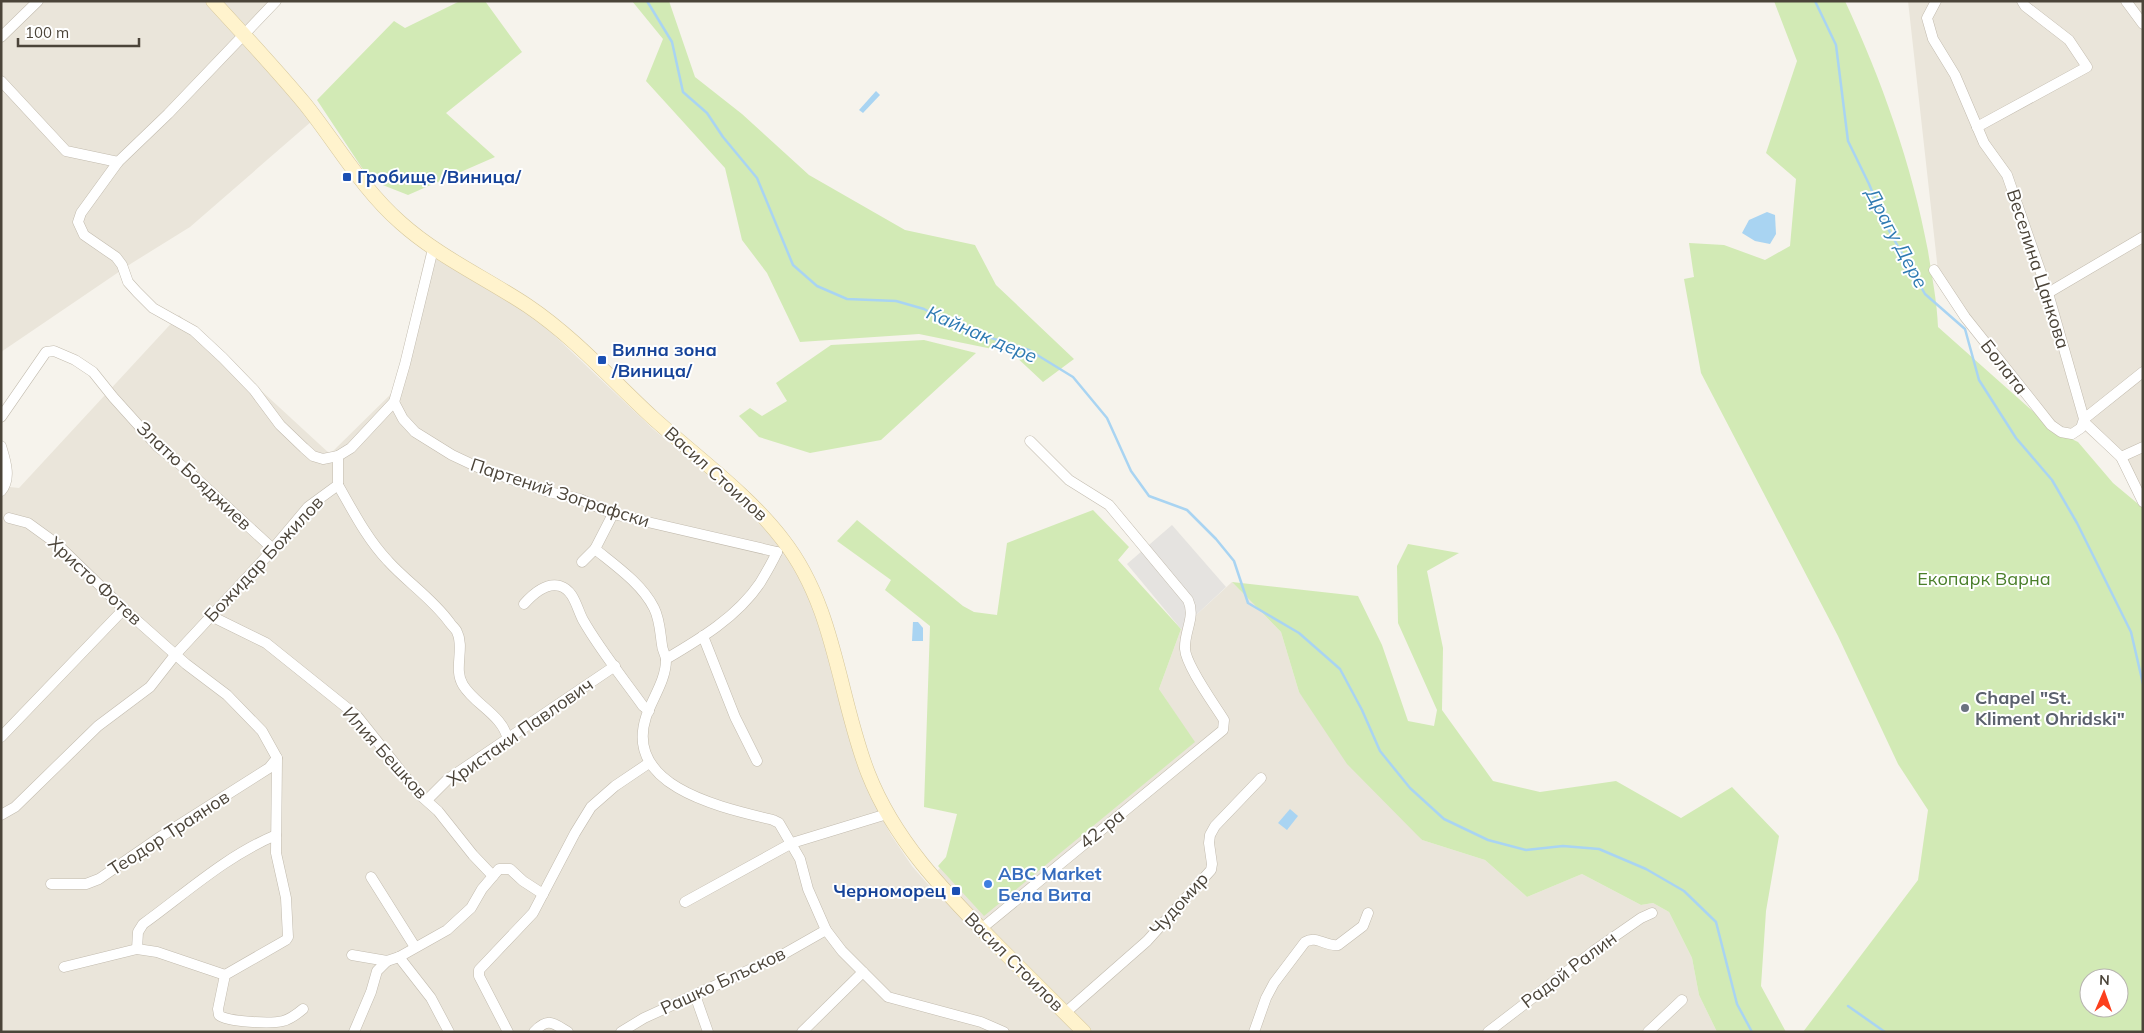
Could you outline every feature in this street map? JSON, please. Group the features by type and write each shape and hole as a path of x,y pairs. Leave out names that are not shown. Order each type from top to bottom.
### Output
{"street":[{"path":"1,37 38,1"},
{"name":"Васил Стоилов","path":"213,1 306,105 354,171 398,221 433,250 529,307 559,329 658,421 759,510 783,550 818,600 826,622 868,772 887,814 909,850 926,871 981,929 1084,1032"},
{"path":"276,1 168,114 118,162 81,214 78,222 84,235 116,257 122,265 128,282 153,308 194,331 254,390 280,424 304,448 313,456 323,459 338,456 351,448 394,402 433,250"},
{"name":"Веселина Цанкова","path":"1936,1 1927,18 1934,39 1955,76 1984,143 2007,175 2048,293 2086,424 2121,456 2143,502"},
{"path":"1977,127 2087,67 2069,40 2025,6 2022,1"},
{"path":"2126,1 2143,24"},
{"path":"1,81 66,151 118,162"},
{"path":"2048,293 2143,237"},
{"name":"Болата","path":"1934,270 1965,317 2051,425 2061,432 2072,434 2082,428 2084,419"},
{"name":"Златю Бояджиев","path":"1,418 46,352 49,350 54,351 75,360 93,372 158,447 187,470 273,549"},
{"path":"2084,419 2143,372"},
{"name":"Партений Зографски","path":"394,402 403,419 415,432 452,456 484,470 549,492 580,499 613,514 783,550"},
{"name":"42-ра","path":"981,929 1223,730 1224,720 1189,663 1185,650 1192,608 1188,600 1110,505 1069,480 1030,442"},
{"path":"1,446 6,466 3,489"},
{"path":"2121,456 2143,447"},
{"name":"Божидар Божилов","path":"1,815 15,807 98,726 150,687 175,655 273,549 308,507 338,485 338,456"},
{"path":"338,485 365,533 383,555 428,597 457,631 461,683 472,698 490,712 501,724 508,740"},
{"path":"582,562 596,549 613,514"},
{"name":"Христо Фотев","path":"10,518 28,523 57,544 175,655 240,707 262,731 277,758"},
{"path":"596,549 636,584 654,607 659,619 662,646 666,660 644,729 644,742 649,763 668,783 725,808 773,820 782,827 800,859 810,895 826,930 842,951 888,997 981,1022 1004,1032"},
{"path":"666,660 704,636 737,610 759,584 783,550"},
{"path":"524,604 542,589 552,586 563,587 572,596 583,619 615,666 643,706 649,711"},
{"path":"1,737 124,609"},
{"name":"Илия Бешков","path":"211,616 266,644 357,716 420,795 427,800 493,876"},
{"path":"704,636 735,717 757,761"},
{"name":"Христаки Павлович","path":"427,800 448,779 615,666"},
{"path":"277,758 276,853 286,898 288,937 286,940 225,975 218,1009 219,1015 223,1018 283,1021 291,1018 303,1009"},
{"name":"Теодор Траянов","path":"51,884 86,884 99,879 157,839 269,768 277,758"},
{"path":"508,1032 478,973 533,913 591,806 615,786 649,763"},
{"name":"Чудомир","path":"1065,1013 1147,941 1211,870 1209,843 1215,826 1261,778"},
{"path":"685,902 792,843 887,814"},
{"path":"137,949 138,932 143,924 213,871 254,844 276,835"},
{"path":"352,956 387,961 399,957 447,930 471,908 499,869 510,869 523,881 543,894"},
{"path":"371,877 415,947"},
{"path":"1254,1032 1266,998 1274,983 1305,942 1310,939 1334,946 1338,945 1363,926 1368,913"},
{"name":"Радой Ралин","path":"1493,1030 1595,950 1641,918 1652,913"},
{"name":"Рашко Блъсков","path":"620,1032 644,1018 782,955 826,930"},
{"path":"64,967 137,949 157,952 225,975"},
{"path":"399,957 431,998 449,1032"},
{"path":"354,1032 371,992 377,971 387,961"},
{"path":"802,1032 863,972"},
{"path":"695,995 708,1032"},
{"path":"1648,1032 1682,1000"},
{"path":"534,1032 544,1023 551,1022 568,1032"}],"shaded area":[{"path":"1,1 280,1 250,33 320,114 190,227 132,263 1,352"},
{"path":"1908,1 2143,1 2143,505 2116,459 2080,427 2070,432 2053,423 1940,289"},
{"path":"426,253 537,319 653,429 718,484 776,540 800,575 819,620 851,739 868,791 891,835 912,866 932,889 970,925 932,877 947,860 1194,742 1159,689 1181,629 1232,582 1281,632 1299,692 1422,840 1485,860 1527,897 1582,874 1641,905 1653,903 1669,912 1692,958 1699,995 1717,1032 1,1032 1,486 19,488 179,315 330,454 394,391"},
{"path":"1172,525 1226,587 1181,629 1127,564"}],"green space":[{"path":"460,1 485,1 522,52 446,113 495,157 408,195 370,180 317,100 394,21 405,28"},
{"path":"632,1 669,1 695,77 742,114 809,175 905,230 975,245 996,285 1074,359 1043,382 1012,353 919,334 800,342 767,273 742,240 725,168 646,81 663,39"},
{"name":"Екопарк Варна","path":"1774,1 1845,1 1883,93 1904,155 1928,251 1938,327 2055,431 2078,442 2113,483 2143,508 2143,1032 1803,1032 1918,880 1928,810 1898,764 1838,636 1701,373 1684,279 1694,277 1689,243 1724,245 1765,260 1790,246 1796,179 1766,153 1797,61"},
{"path":"924,340 976,353 881,440 810,453 759,437 739,416 750,408 762,416 787,401 776,383 831,345"},
{"path":"1093,510 1129,547 1118,560 1181,629 1159,689 1195,742 984,916 938,866 946,857 957,814 924,807 930,626 885,590 891,580 837,541 857,520 963,606 974,612 997,615 1007,543"},
{"path":"1408,544 1459,553 1427,571 1443,648 1442,710 1493,781 1540,792 1616,781 1681,818 1732,787 1779,836 1766,911 1761,986 1786,1032 1717,1032 1699,995 1692,958 1669,912 1653,903 1641,905 1582,874 1527,897 1485,860 1422,840 1347,764 1299,692 1281,632 1232,582 1358,596 1382,645 1408,721 1434,726 1437,710 1398,623 1397,566"}],"water":[{"path":"876,91 880,95 863,113 859,110"},
{"path":"1767,212 1775,215 1776,234 1770,244 1755,241 1742,233 1749,220"},
{"path":"913,622 918,622 923,628 923,641 912,641"},
{"path":"1290,809 1298,816 1287,830 1278,823"}],"waterway":[{"name":"Кайнак дере","path":"647,1 672,42 683,92 707,113 723,137 757,178 793,265 817,286 847,299 896,301 924,309 957,327 1029,350 1073,377 1107,418 1131,471 1149,496 1187,510 1216,539 1234,561 1248,603 1299,633 1340,669 1362,710 1380,751 1410,788 1444,819 1488,840 1526,850 1563,846 1599,849 1646,869 1684,891 1716,922 1737,1004 1752,1032"},
{"name":"Драгу Дере","path":"1815,1 1836,45 1848,141 1887,227 1925,294 1965,329 1979,380 2016,438 2052,480 2077,523 2131,632 2143,684"},
{"name":"Кайнак дере","path":"1848,1006 1885,1032"}],"place":[{"name":"Гробище /Виница/","path":"347,177"},
{"name":"Вилна зона /Виница/","path":"602,360"},
{"name":"Chapel \"St. Kliment Ohridski\"","path":"1965,708"},
{"name":"ABC Market Бела Вита","path":"988,884"},
{"name":"Черноморец","path":"956,891"}]}
